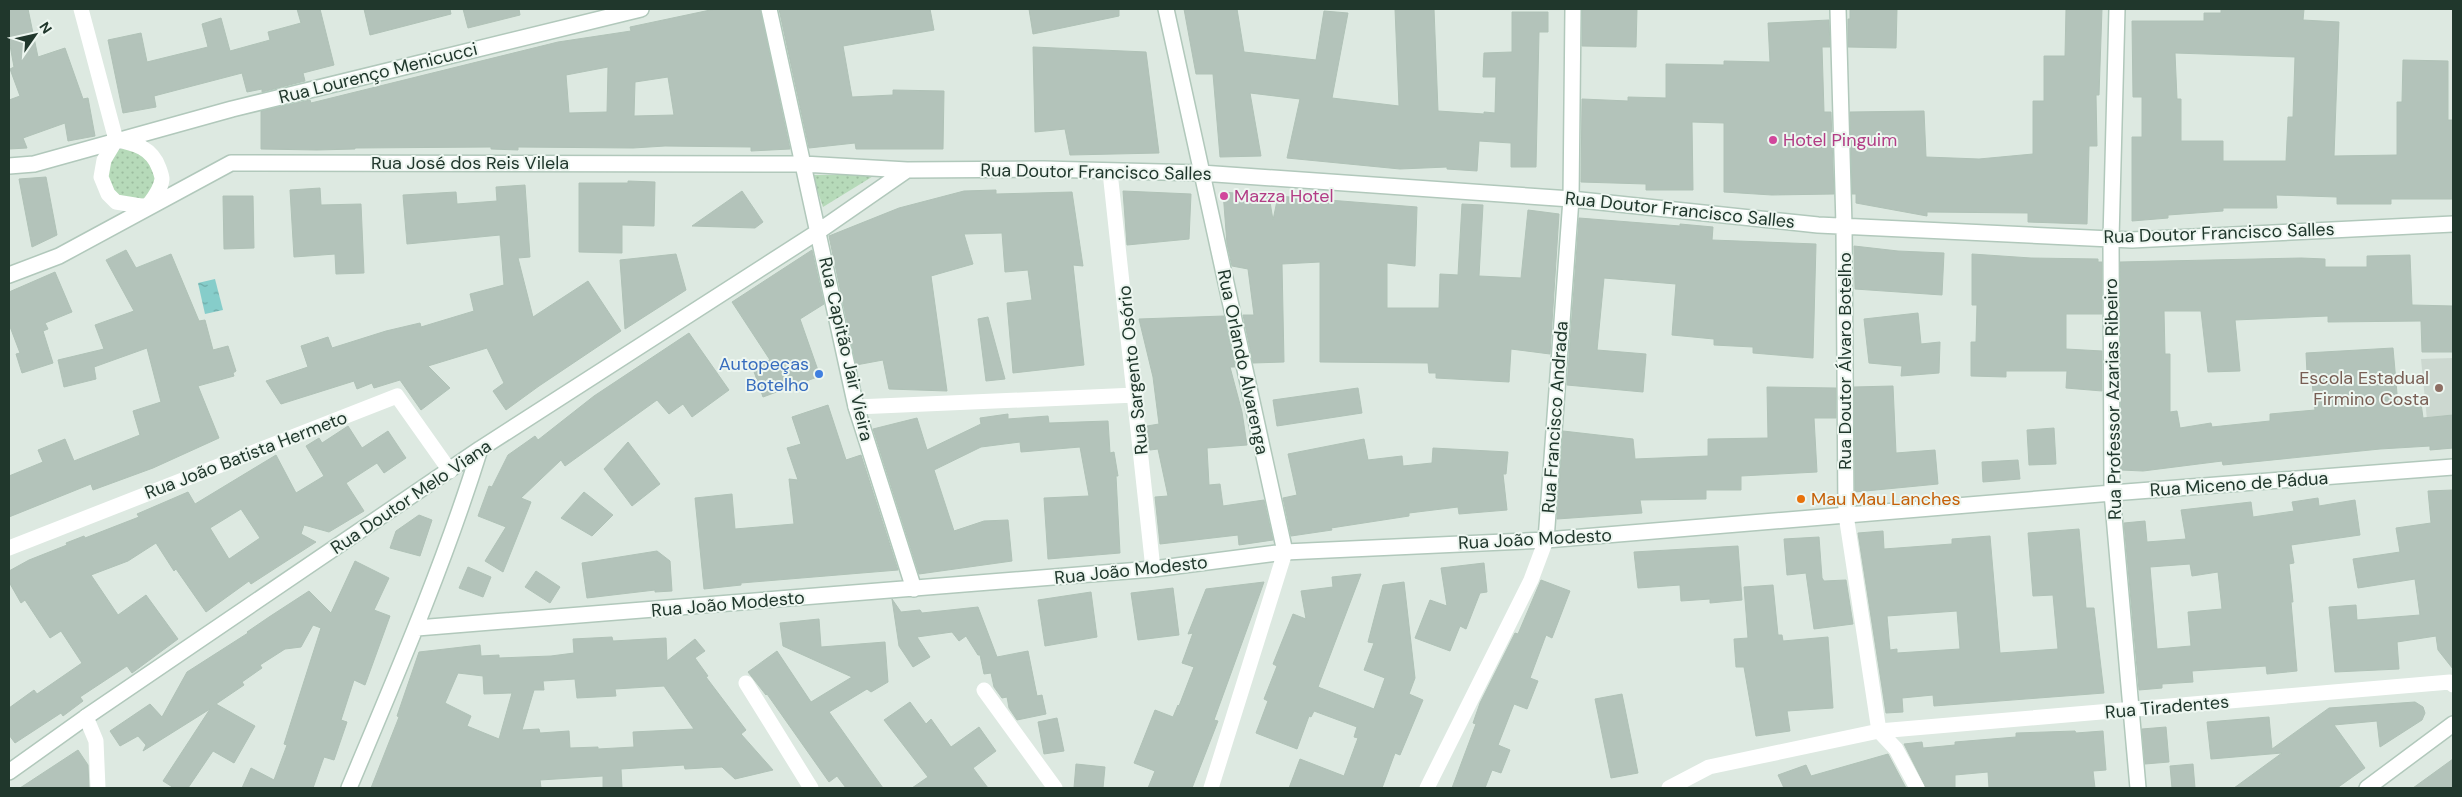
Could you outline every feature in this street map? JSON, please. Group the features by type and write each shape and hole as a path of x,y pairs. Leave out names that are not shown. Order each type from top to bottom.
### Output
{"main road":[{"path":"81,9 116,140 104,160 100,177 108,194 116,202 147,207 158,190 162,178 156,161 146,149 134,143 116,140"},
{"name":"Rua Lourenço Menicucci","path":"9,166 34,164 232,109 641,9"},
{"name":"Rua Capitão Jair Vieira","path":"768,9 856,407 914,589"},
{"name":"Rua Orlando Alvarenga","path":"1166,9 1286,552"},
{"name":"Rua Francisco Andrada","path":"1427,788 1532,580 1546,540 1570,199 1573,9"},
{"name":"Rua Doutor Álvaro Botelho","path":"1838,9 1844,226 1846,515 1879,731"},
{"name":"Rua Professor Azarias Ribeiro","path":"2117,9 2111,239 2112,493 2138,788"},
{"name":"Rua José dos Reis Vilela","path":"9,275 59,256 231,163 803,164"},
{"name":"Rua Doutor Francisco Salles","path":"803,164 907,170 1043,169 1201,173 1570,199 1844,226 2132,240 2453,224"},
{"path":"818,231 907,170"},
{"name":"Rua Sargento Osório","path":"1110,172 1154,569"},
{"name":"Rua Doutor Melo Viana","path":"9,772 86,717 480,449 818,231"},
{"path":"856,407 1136,395"},
{"name":"Rua João Batista Hermeto","path":"9,548 397,396 450,471"},
{"path":"349,788 417,628 463,504 480,449"},
{"name":"Rua Miceno de Pádua","path":"1846,515 2453,467"},
{"path":"450,471 461,488 463,504"},
{"name":"Rua João Modesto","path":"417,628 1154,569 1286,552 1546,540 1846,515"},
{"path":"1211,788 1286,552"},
{"name":"Rua Tiradentes","path":"1669,788 1708,767 1879,731 2450,682 2453,685"},
{"path":"746,683 807,788"},
{"path":"984,690 1055,788"},
{"path":"86,717 96,741 98,788"},
{"path":"2367,788 2453,724"},
{"path":"1879,731 1896,749 1917,788"}],"shaded area":[{"name":"Escola Estadual Firmino Costa","path":"2453,358 2453,448 2430,450 2421,359"}],"green space":[{"path":"122,146 140,155 152,167 158,180 151,196 137,200 114,198 108,183 107,170 111,159"},
{"path":"812,175 875,175 823,207"}],"water":[{"path":"215,279 223,310 205,314 198,283"}],"building":[{"path":"9,9 28,9 38,57 65,48 83,99 88,98 95,136 68,141 65,123 23,138 27,148 9,149 9,100 20,96 10,69 14,67 9,40"},
{"path":"297,9 320,9 334,65 303,73 305,81 262,92 262,89 247,92 242,73 154,96 156,107 123,113 108,40 141,33 147,62 208,47 202,24 221,18 230,51 270,40 268,32 301,23"},
{"path":"364,9 450,9 451,14 370,35"},
{"path":"463,9 519,9 520,15 468,28"},
{"path":"715,9 760,9 790,149 751,151 751,147 665,146 633,148 518,147 518,150 491,149 491,147 261,149 261,111 310,100 311,103 558,42 631,31 630,27","holes":["608,67 607,112 569,113 566,75","668,77 674,115 634,116 635,82"]},
{"path":"779,9 930,9 934,30 843,46 852,97 893,95 893,90 944,91 943,149 856,149 855,143 809,148"},
{"path":"1029,9 1119,9 1119,16 1033,34"},
{"path":"1184,9 1237,9 1244,52 1316,60 1324,11 1348,13 1332,98 1399,106 1395,9 1434,9 1438,111 1484,114 1484,112 1495,113 1496,77 1483,77 1484,53 1512,52 1512,12 1548,12 1548,32 1539,32 1536,167 1511,167 1511,143 1479,141 1477,171 1447,169 1447,167 1400,169 1287,158 1300,99 1250,93 1261,156 1220,157 1213,74 1196,74"},
{"path":"1582,9 1637,9 1636,47 1582,46"},
{"path":"1850,9 1897,9 1896,48 1848,47"},
{"path":"2066,9 2102,9 2099,95 2096,95 2097,146 2089,146 2087,224 2028,222 2028,213 1927,212 1927,216 1856,203 1856,194 1852,194 1850,112 1924,111 1926,157 1979,159 2033,154 2033,101 2044,101 2044,56 2065,56"},
{"path":"2221,9 2304,9 2303,20 2339,22 2334,156 2397,155 2397,102 2402,102 2403,60 2448,61 2448,120 2453,120 2453,199 2391,199 2391,204 2337,204 2337,197 2276,195 2277,208 2223,208 2223,211 2168,215 2168,218 2132,221 2132,137 2142,137 2142,97 2133,97 2132,21 2204,21 2204,13 2221,13","holes":["2175,53 2295,57 2293,117 2288,117 2286,161 2223,161 2223,141 2181,141 2181,99 2177,99"]},
{"path":"1829,20 1830,47 1822,47 1824,112 1831,112 1834,194 1772,195 1724,192 1724,123 1692,122 1693,190 1646,190 1646,184 1581,182 1582,99 1628,101 1628,97 1666,98 1666,64 1724,65 1724,61 1770,62 1768,23"},
{"path":"1033,47 1146,52 1159,153 1070,155 1065,129 1035,132"},
{"path":"46,177 57,235 32,247 19,179"},
{"path":"628,181 655,182 654,226 622,225 622,253 579,252 579,183 628,183"},
{"path":"525,185 530,257 518,258 533,317 588,281 621,331 506,410 493,391 504,383 487,348 428,366 450,388 421,410 400,380 374,388 372,383 357,389 354,381 281,404 266,381 308,367 301,346 328,337 332,348 386,331 420,323 421,327 474,311 470,294 504,285 500,235 407,244 403,195 456,192 457,204 497,201 496,187"},
{"path":"320,188 321,205 361,204 364,273 336,274 335,254 294,257 290,190"},
{"path":"996,190 996,194 1072,192 1083,266 1073,265 1084,365 1013,373 1007,303 1032,300 1028,270 1005,272 1002,233 964,234 973,264 931,276 947,391 889,389 883,360 856,365 829,236 899,208 964,191"},
{"path":"742,191 763,222 755,228 692,226"},
{"path":"1123,191 1191,194 1189,239 1127,245"},
{"path":"1223,192 1269,196 1273,220 1278,196 1417,207 1415,266 1387,263 1387,308 1439,308 1440,274 1458,275 1462,204 1483,205 1479,276 1521,278 1528,210 1559,214 1550,354 1511,349 1509,382 1436,378 1436,373 1429,373 1428,363 1320,362 1320,262 1282,264 1284,362 1253,363 1243,315 1254,315 1248,269 1232,266 1227,244"},
{"path":"223,196 253,196 254,248 224,249"},
{"path":"1579,218 1713,227 1712,240 1816,244 1813,358 1753,353 1753,347 1714,345 1714,339 1672,335 1676,284 1604,278 1597,350 1646,354 1643,392 1567,385"},
{"path":"1854,246 1898,251 1944,253 1942,295 1855,289"},
{"path":"126,250 136,268 171,254 199,321 205,320 213,350 228,346 236,371 233,373 234,376 198,386 219,438 153,468 93,490 91,484 9,517 9,476 43,462 38,450 65,439 74,461 140,435 133,411 161,402 147,348 94,367 96,379 64,387 58,360 104,349 95,325 134,311 106,260"},
{"path":"812,250 824,304 800,319 820,376 763,397 752,366 770,360 732,302"},
{"path":"676,254 686,290 625,329 620,260"},
{"path":"1972,254 2031,258 2098,259 2098,262 2102,262 2102,314 2066,314 2066,349 2102,351 2102,391 2066,388 2067,371 2006,371 2006,377 1971,376 1971,342 1976,342 1977,305 1972,305"},
{"path":"2410,255 2412,305 2453,306 2453,352 2422,352 2421,321 2328,322 2328,316 2235,320 2240,371 2208,372 2201,311 2164,311 2165,354 2170,354 2170,412 2177,411 2180,428 2211,423 2212,427 2270,421 2270,414 2315,410 2311,373 2307,373 2306,353 2393,348 2398,405 2421,403 2423,418 2453,415 2453,448 2430,450 2430,446 2380,449 2223,465 2222,461 2143,471 2121,470 2120,262 2301,258 2325,259 2325,267 2367,267 2367,256"},
{"path":"55,272 72,312 45,323 48,329 43,331 53,363 22,373 16,354 20,353 9,324 9,292"},
{"path":"1918,313 1921,344 1940,342 1939,373 1901,376 1902,366 1869,363 1864,319"},
{"path":"1224,316 1235,367 1230,367 1242,412 1247,445 1207,448 1209,485 1220,484 1223,506 1264,500 1273,540 1239,545 1238,535 1160,544 1155,497 1168,496 1158,449 1150,450 1147,426 1159,424 1153,377 1139,319"},
{"path":"988,317 1005,379 986,381 978,319"},
{"path":"689,333 729,390 692,417 683,404 669,414 657,400 565,466 561,460 521,498 531,502 503,572 485,561 506,527 478,516 489,486 492,487 508,455 535,436 538,440 594,396"},
{"path":"1893,386 1896,453 1935,450 1938,484 1855,492 1854,387"},
{"path":"1767,387 1836,388 1836,418 1814,418 1817,472 1741,476 1741,490 1706,490 1706,499 1640,500 1642,513 1557,519 1563,431 1633,439 1635,459 1708,456 1708,439 1768,438"},
{"path":"1358,388 1362,413 1277,426 1273,400"},
{"path":"828,405 846,460 861,455 898,570 741,583 741,585 704,589 695,498 732,494 735,529 794,524 789,479 798,480 787,448 801,444 792,417"},
{"path":"1008,414 1008,419 1048,416 1049,423 1108,421 1110,453 1114,452 1118,476 1116,476 1120,553 1048,559 1044,498 1089,496 1080,447 1021,452 1020,442 981,447 934,470 954,531 984,521 1008,520 1012,561 919,574 873,429 917,418 927,450 981,424 980,418"},
{"path":"348,426 362,448 388,431 406,458 384,473 377,463 346,483 364,511 329,532 304,525 301,534 316,542 251,584 249,581 206,612 176,569 174,571 156,543 128,561 91,575 118,615 146,595 178,639 132,673 127,666 80,697 83,701 63,716 61,713 15,743 9,735 9,708 34,690 37,694 82,663 61,631 50,638 25,600 21,603 9,582 9,571 29,560 67,545 66,543 84,536 85,538 139,517 137,514 188,492 195,504 276,455 296,493 324,476 306,446 319,438 322,443","holes":["241,509 260,538 229,559 210,528"]},
{"path":"2054,428 2056,464 2029,465 2027,430"},
{"path":"1364,439 1368,460 1402,456 1403,466 1432,463 1433,448 1508,452 1506,474 1503,474 1507,510 1459,514 1458,507 1409,513 1409,516 1291,536 1283,498 1297,495 1288,454"},
{"path":"628,442 660,484 632,506 604,469"},
{"path":"2018,460 2020,479 1983,482 1982,462"},
{"path":"2453,490 2453,669 2438,650 2436,636 2397,642 2399,669 2335,672 2329,607 2356,605 2357,620 2420,615 2415,579 2358,588 2353,559 2400,552 2396,528 2431,523 2428,491"},
{"path":"584,492 613,515 592,536 561,518"},
{"path":"2318,498 2319,506 2355,500 2360,535 2291,545 2294,563 2289,564 2297,671 2267,674 2266,666 2192,671 2193,682 2162,684 2162,688 2139,690 2124,523 2145,521 2147,542 2186,539 2181,510 2251,502 2253,517 2294,511 2292,502","holes":["2190,564 2192,576 2218,572 2222,609 2188,612 2191,646 2157,649 2150,567"]},
{"path":"419,515 432,520 420,556 390,548 396,531"},
{"path":"2079,529 2086,608 2094,608 2104,693 1934,706 1933,695 1902,698 1903,712 1886,713 1858,533 1883,531 1884,549 1952,544 1952,539 1990,536 2000,653 2058,649 2053,595 2033,596 2028,533","holes":["1957,611 1960,649 1897,653 1897,649 1890,650 1887,616"]},
{"path":"1819,537 1822,578 1824,581 1846,580 1853,624 1814,629 1806,573 1787,575 1784,539"},
{"path":"1738,546 1742,600 1710,603 1710,599 1681,601 1680,585 1638,588 1634,552"},
{"path":"657,551 670,561 672,591 655,592 655,590 587,598 582,563"},
{"path":"355,561 389,578 374,610 390,616 365,685 354,680 341,720 347,722 334,760 324,757 313,788 242,788 251,768 274,780 287,745 284,744 321,628 313,625 301,647 285,649 260,665 262,668 242,682 244,685 216,704 255,726 234,763 213,751 188,788 174,788 163,781 210,709 143,751 146,745 138,736 120,746 110,731 150,704 162,717 187,672 309,591 331,613"},
{"path":"1484,563 1487,592 1480,593 1466,629 1460,626 1450,651 1415,638 1430,600 1447,606 1441,568"},
{"path":"468,567 491,577 483,597 459,588"},
{"path":"536,571 560,587 550,603 525,587"},
{"path":"1361,574 1318,687 1374,709 1385,678 1364,670 1374,643 1368,642 1383,585 1404,582 1415,678 1409,694 1423,700 1400,755 1395,753 1382,788 1289,788 1300,759 1344,776 1358,738 1354,737 1357,727 1314,711 1311,717 1309,716 1297,749 1256,733 1268,701 1264,699 1277,666 1273,664 1293,614 1306,619 1301,591 1333,587 1332,577"},
{"path":"1541,580 1570,591 1552,638 1546,635 1530,678 1538,681 1527,709 1514,704 1498,745 1510,750 1501,773 1492,770 1485,788 1452,788 1476,724 1473,723 1480,703 1515,633 1518,634"},
{"path":"1264,582 1214,720 1218,721 1192,788 1148,788 1155,771 1134,763 1155,710 1173,717 1179,706 1194,667 1182,663 1193,633 1188,634 1206,589"},
{"path":"1773,585 1778,635 1782,635 1783,641 1828,637 1833,708 1787,711 1790,731 1756,736 1744,667 1736,667 1734,639 1748,638 1744,587"},
{"path":"1173,588 1179,635 1138,640 1131,593"},
{"path":"1091,592 1097,637 1045,646 1038,600"},
{"path":"892,599 901,612 920,610 922,613 978,607 997,657 1028,651 1037,696 1042,695 1046,714 1017,720 1009,708 1007,697 1002,698 994,687 991,673 984,674 980,655 978,655 966,636 959,641 952,632 917,637 930,657 913,667 899,646"},
{"path":"819,619 821,647 885,642 888,682 871,692 867,689 829,712 883,788 846,788 837,776 829,782 767,694 748,672 777,651 811,702 852,677 783,646 780,623"},
{"path":"612,637 613,641 666,638 667,661 695,639 705,651 695,658 708,676 706,677 746,730 741,734 773,770 735,779 722,767 685,769 684,765 621,769 622,788 603,788 603,776 540,780 541,788 371,788 399,717 397,716 419,652 480,645 481,656 499,655 499,658 551,656 574,653 573,639","holes":["458,673 483,676 484,694 512,693 499,739 467,726 471,716 445,703","575,679 577,698 616,696 615,689 664,686 694,729 633,732 634,747 598,749 598,747 570,748 569,731 540,733 539,729 522,730 534,690 544,690 543,681"]},
{"path":"1622,694 1638,773 1611,778 1595,699"},
{"path":"910,702 926,724 931,719 951,747 979,727 996,751 973,768 988,788 912,788 928,777 884,720"},
{"path":"2415,702 2423,707 2425,713 2422,720 2380,747 2377,721 2334,725 2365,768 2337,788 2234,788 2282,753 2211,759 2207,722 2269,717 2272,749 2329,708"},
{"path":"1057,718 1064,751 1044,754 1038,722"},
{"path":"2166,727 2169,762 2145,764 2142,729"},
{"path":"2075,731 2076,733 2103,731 2106,770 2093,771 2095,788 1989,788 1988,772 1955,775 1955,788 1926,788 1904,744 1922,742 1923,748 1955,745 1955,742 2016,737 2016,733"},
{"path":"78,750 88,765 89,788 20,788"},
{"path":"1888,754 1906,788 1784,788 1778,775 1806,765 1811,776"},
{"path":"2453,759 2453,788 2413,788"},
{"path":"1076,764 1105,767 1103,788 1074,788"},
{"path":"2193,764 2195,788 2172,788 2170,766"}],"place":[{"name":"Hotel Pinguim","path":"1773,140"},
{"name":"Mazza Hotel","path":"1224,196"},
{"name":"Autopeças Botelho","path":"819,374"},
{"name":"Escola Estadual Firmino Costa","path":"2439,388"},
{"name":"Mau Mau Lanches","path":"1801,499"}]}
